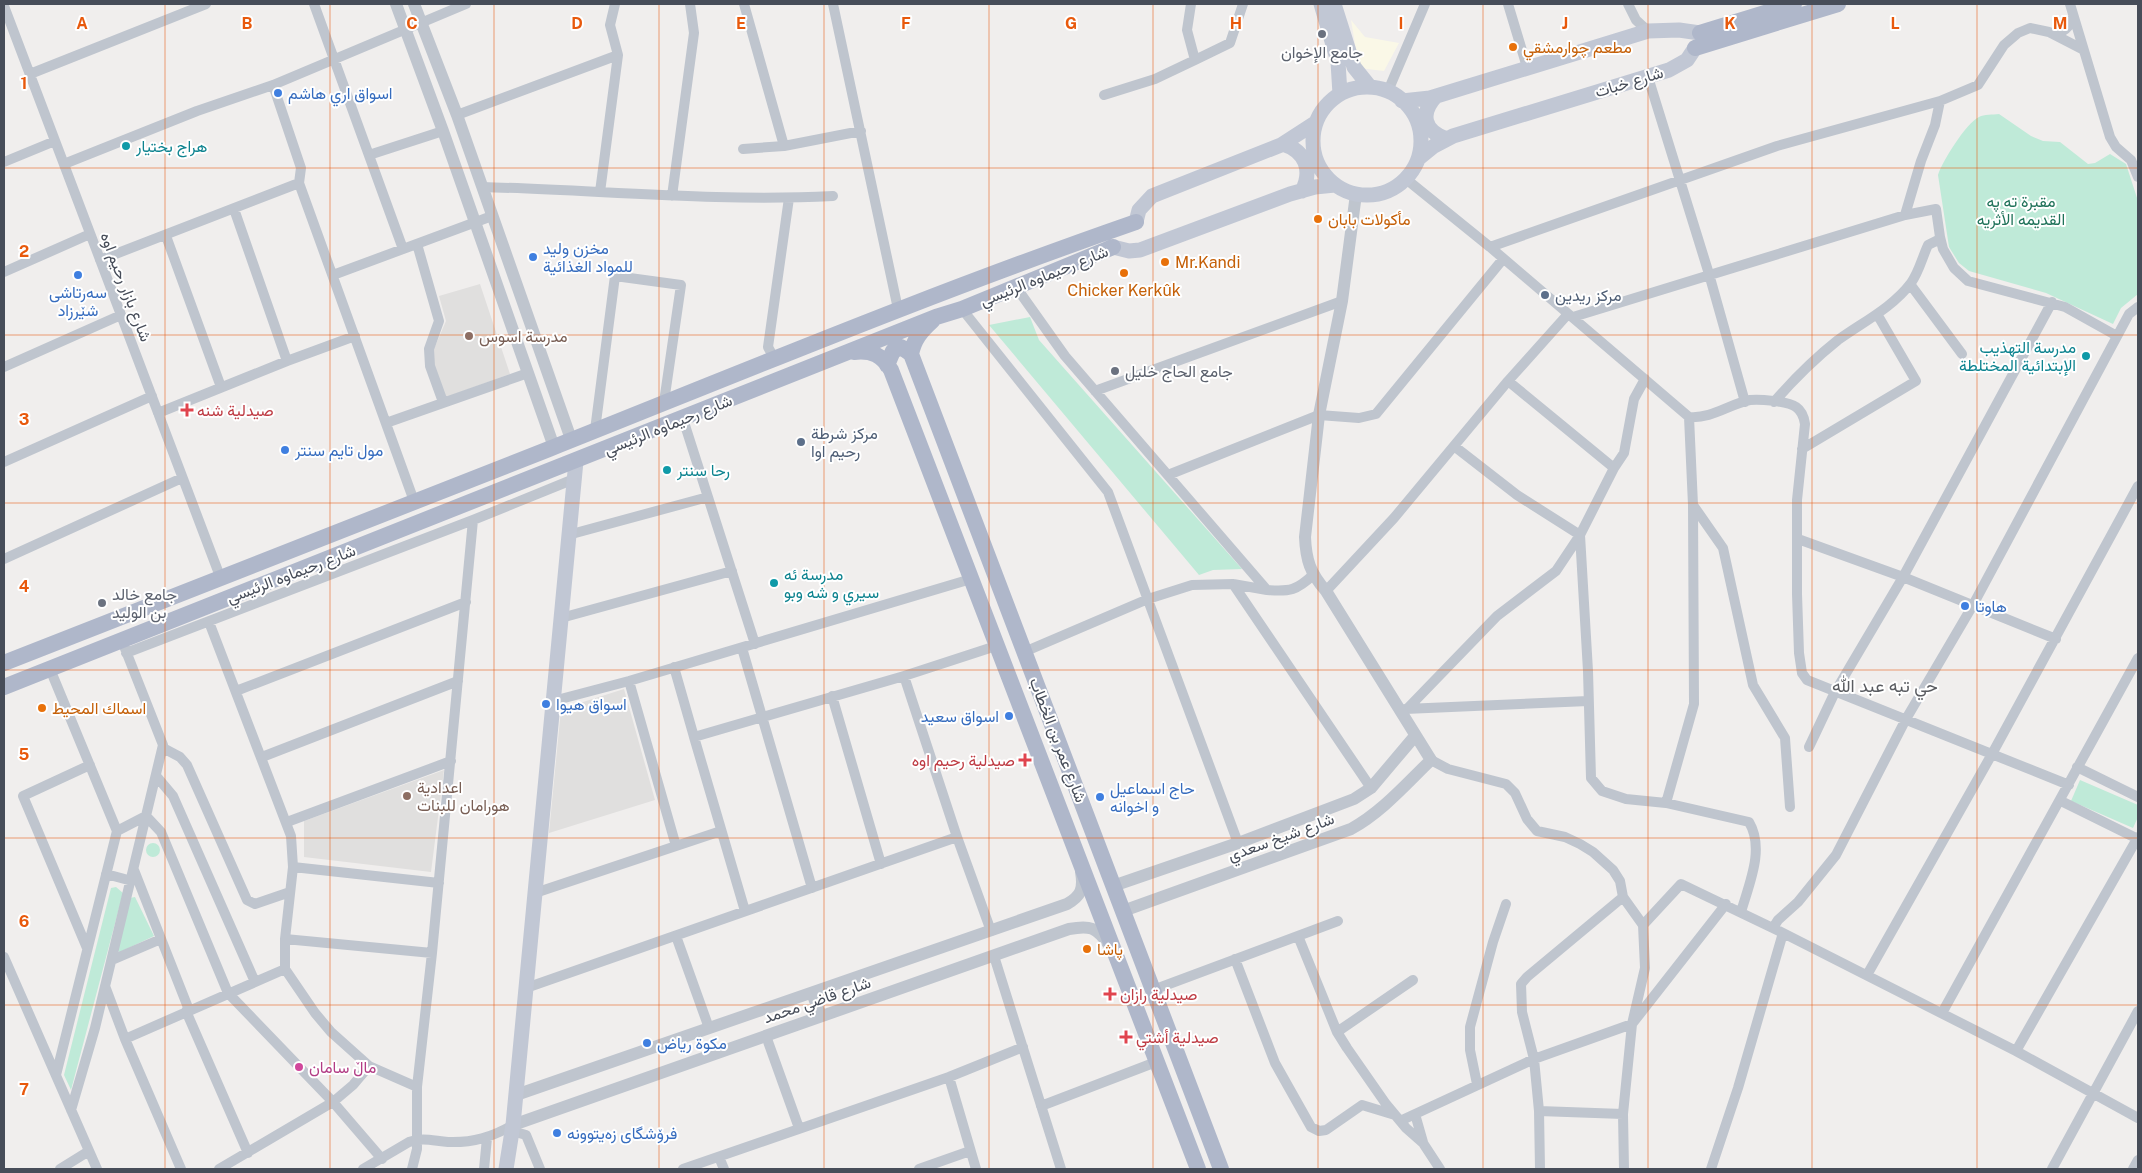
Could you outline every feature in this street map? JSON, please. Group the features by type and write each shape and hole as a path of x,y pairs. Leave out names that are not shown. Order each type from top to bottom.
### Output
{"main road":[{"name":"شارع خبات","path":"1418,160 1447,139 1648,77 1682,64 1691,55 1698,40 1794,4"},
{"name":"شارع خبات","path":"1402,101 1436,96 1648,31 1679,30 1698,40 1838,4"},
{"path":"1329,7 1354,66 1370,87"},
{"path":"1329,7 1340,74 1340,94"},
{"path":"1340,74 1349,75 1354,66"},
{"path":"1370,87 1388,91 1402,101 1412,112 1420,130 1418,160 1406,179 1388,191 1377,195 1356,194 1335,185 1325,176 1317,164 1313,150 1312,136 1325,106 1340,94 1355,88 1370,87"},
{"path":"1436,96 1429,103 1425,114 1428,126 1435,134 1447,139"},
{"name":"شارع رحيماوه الرئيسي","path":"4,663 554,447 898,309 1136,222 1140,210 1152,196 1283,144 1316,123"},
{"path":"1283,144 1300,154 1306,162 1308,172 1302,190"},
{"name":"شارع رحيماوه الرئيسي","path":"4,687 50,669 124,647 576,461 936,317 962,309 1113,247 1129,251 1140,250 1302,190 1335,185"},
{"path":"887,364 893,351 901,347 911,354 913,344 919,332 936,317"},
{"path":"849,352 869,351 884,359 887,364"},
{"name":"شارع عمر بن الخطاب","path":"911,354 1221,1169"},
{"name":"شارع عمر بن الخطاب","path":"887,364 1198,1169"},
{"path":"717,381 713,388 713,399 726,402"},
{"path":"688,392 698,396 702,401 702,407 689,416"},
{"path":"506,1169 516,1095 576,461"},
{"path":"934,484 956,474"},
{"path":"1029,731 1051,723"},
{"path":"1181,1126 1202,1118"}],"street":[{"path":"30,74 206,4"},
{"path":"314,4 403,250"},
{"path":"396,4 443,131 554,447"},
{"path":"64,164 197,112 273,85 333,58 466,4"},
{"path":"600,192 618,55 610,25 614,4"},
{"path":"672,196 694,33 690,4"},
{"path":"744,4 784,146"},
{"path":"833,4 898,309"},
{"path":"1191,4 1187,30 1195,60"},
{"path":"1104,95 1155,80 1230,43 1243,4"},
{"path":"1388,91 1425,4"},
{"path":"1508,4 1527,67"},
{"path":"1628,4 1636,20 1648,31"},
{"path":"2070,4 2110,137 2116,147 2131,160 2138,177"},
{"path":"416,5 457,114 571,439"},
{"name":"شارع بازار رحيم اوه","path":"4,6 220,578"},
{"path":"2051,33 2065,30 2073,16"},
{"path":"1490,247 1777,146 1940,101 1978,85 2004,44 2018,33 2030,28 2051,33 2082,49"},
{"path":"4,39 14,34"},
{"path":"457,114 618,55"},
{"path":"1648,77 1709,274 1745,402"},
{"path":"273,85 301,168 299,183 414,501"},
{"path":"1905,215 1921,161 1936,124 1940,101"},
{"path":"743,149 784,146 861,130"},
{"path":"368,155 443,131"},
{"path":"4,162 55,141"},
{"path":"1406,179 1490,247 1689,418 1700,418 1750,400 1774,402 1796,407 1803,415 1805,424 1797,500 1799,643 1802,674 1807,680 2068,785"},
{"path":"100,260 299,183"},
{"path":"482,187 672,196 789,198 833,196"},
{"path":"1356,194 1342,300 1319,415 1305,537 1306,556 1314,575 1403,709 1415,736 1431,760 1448,769 1506,784 1515,793 1531,826 1537,831 1565,837 1593,852 1617,875 1624,897 1643,925 1646,968 1632,1024 1623,1114 1624,1169"},
{"path":"774,358 768,347 789,198"},
{"path":"234,209 288,361"},
{"path":"1326,591 1394,518 1508,381 1570,316 1905,215 1936,209 1940,239 1954,268 1968,281 2052,302 2065,307 2117,336"},
{"path":"333,276 492,216"},
{"path":"4,272 90,234"},
{"path":"166,236 221,387"},
{"path":"1774,402 1800,372 1818,356 1877,314 1910,284 1928,245 1940,239"},
{"path":"417,244 439,321 429,349 430,366 442,402"},
{"path":"1168,475 1319,415 1359,418 1376,414 1503,259"},
{"path":"595,430 615,276 681,285 664,402"},
{"path":"1910,284 1962,354"},
{"path":"1016,287 1055,344 1267,590"},
{"path":"1095,391 1342,300"},
{"path":"1809,746 1835,692 1903,577 2052,302"},
{"path":"1773,928 1778,920 1798,902 1836,855 1906,719 1973,605 2129,314 2138,307"},
{"path":"962,309 1108,492 1238,843"},
{"path":"1802,449 1916,381 1877,314"},
{"path":"4,368 121,316"},
{"path":"158,413 355,336"},
{"path":"386,423 528,373"},
{"path":"1403,709 1498,616 1556,571 1580,535 1614,468 1624,453 1634,399 1645,379"},
{"path":"1508,381 1614,468"},
{"path":"4,462 152,396"},
{"path":"689,416 708,497 755,644"},
{"path":"1666,803 1694,704 1693,505 1689,418"},
{"path":"547,431 557,428 564,423"},
{"path":"1454,446 1517,494 1580,535"},
{"path":"4,559 182,478"},
{"path":"71,1110 95,1028 163,748 124,647 209,622 474,520 574,479"},
{"path":"1867,975 1992,754 2138,486"},
{"path":"568,535 708,497"},
{"path":"1693,505 1723,548 1753,685 1785,738 1790,807"},
{"path":"412,1169 417,1139 417,1086 432,953 474,520"},
{"path":"1580,535 1588,671 1591,778 1602,791 1626,799 1666,803 1749,822 1755,832 1757,847 1741,912"},
{"path":"1798,538 1903,577 2056,638"},
{"path":"560,618 732,571"},
{"path":"1024,652 1148,599 1192,585 1233,584 1284,592 1299,587 1314,575"},
{"path":"553,701 629,682 971,579"},
{"path":"1233,584 1371,788"},
{"path":"236,691 466,602"},
{"path":"209,622 287,822 292,843 293,867 285,939 285,969 310,1007 331,1032 369,1066 417,1086"},
{"path":"694,737 904,676 996,646"},
{"path":"742,648 812,888"},
{"path":"1942,1013 2061,801 2077,767 2138,658"},
{"path":"674,667 745,911"},
{"path":"50,669 117,831 56,1075"},
{"path":"904,676 957,837 991,931"},
{"path":"262,757 458,681"},
{"path":"629,682 676,846"},
{"path":"832,696 881,864"},
{"path":"1403,709 1588,701"},
{"name":"شارع شيخ سعدي","path":"1113,886 1238,843 1354,799 1371,788 1415,736"},
{"path":"163,748 180,757 187,765 247,900 255,904 290,892"},
{"name":"شارع شيخ سعدي","path":"1123,911 1352,829 1365,822 1383,807 1431,760"},
{"path":"287,822 451,761"},
{"path":"88,948 23,796 90,765"},
{"path":"2077,767 2138,797"},
{"path":"157,777 173,796 255,982"},
{"path":"2016,1051 2138,838 2061,801"},
{"path":"117,831 146,816"},
{"path":"146,816 161,832 228,993 333,1102 382,1158"},
{"path":"535,893 721,831"},
{"path":"526,988 957,837"},
{"name":"شارع قاضي محمد","path":"516,1095 1067,904 1078,898 1082,879 1078,858"},
{"path":"293,867 439,883"},
{"path":"106,874 133,876"},
{"path":"133,876 161,939 188,1011 248,1152"},
{"path":"1643,925 1681,884 1726,904 1942,1013 2138,1118"},
{"path":"1540,1169 1539,1111 1534,1059 1522,1012 1521,984 1624,897"},
{"path":"1477,1084 1470,1050 1470,1027 1493,942 1506,904"},
{"path":"1362,1105 1398,1118 1415,1114 1534,1059 1632,1024 1726,904"},
{"path":"1153,990 1338,921"},
{"name":"شارع قاضي محمد","path":"512,1128 821,1016 1069,929 1084,926 1091,927 1102,935 1118,962"},
{"path":"1711,1169 1738,1088 1783,933"},
{"path":"676,936 710,1028"},
{"path":"1298,936 1337,1032 1378,1092 1398,1118 1423,1143 1440,1169"},
{"path":"112,960 161,939"},
{"path":"285,939 432,953"},
{"path":"994,956 1061,1169"},
{"path":"4,957 97,1169"},
{"path":"1235,959 1275,1063 1298,1107 1311,1127 1319,1131 1326,1130 1378,1092"},
{"path":"125,1039 285,969"},
{"path":"1337,1032 1413,980"},
{"path":"105,986 125,1039 181,1169"},
{"path":"812,993 821,1016"},
{"path":"2052,1169 2138,1011"},
{"path":"766,1036 799,1128"},
{"path":"683,1169 949,1076 1023,1047"},
{"path":"1041,1106 1156,1062"},
{"path":"219,1169 333,1102 354,1086 369,1066"},
{"path":"949,1076 976,1169"},
{"path":"1539,1111 1623,1114"},
{"path":"1415,1114 1423,1143"},
{"path":"363,1169 417,1139 468,1142 487,1138 512,1128 526,1135 540,1169"},
{"path":"484,1169 487,1138"},
{"path":"60,1169 89,1151"},
{"path":"919,1169 970,1151"},
{"path":"719,1157 724,1169"},
{"path":"2133,1169 2138,1160"}],"shaded area":[{"path":"1351,20 1365,37 1399,43 1384,71 1359,68"},
{"name":"مدرسة اسوس","path":"480,284 510,374 444,398 433,365 433,351 446,321 439,296"},
{"path":"624,689 655,800 549,833 561,709"},
{"name":"اعدادية هورامان للبنات","path":"444,770 431,872 304,857 304,821"}],"green space":[{"name":"مقبرة ته په القديمه الأثريه","path":"1999,114 2031,136 2043,141 2060,142 2088,164 2095,163 2110,154 2126,164 2138,201 2138,294 2121,308 2113,324 2046,293 1969,271 1959,263 1949,247 1938,175 1955,143 1974,121 1983,115"},
{"path":"1030,317 1039,340 1242,569 1213,570 1199,575 989,325"},
{"path":"2080,780 2138,805 2138,817 2133,828 2071,801"},
{"path":"150,843 156,843 160,850 156,857 150,857 146,853 146,847"},
{"path":"116,887 123,893 71,1090 64,1075 111,888"},
{"path":"135,897 154,936 120,952 117,951 130,898"}],"place":[{"name":"جامع الإخوان","path":"1322,34"},
{"name":"مطعم چوارمشقي","path":"1513,47"},
{"name":"اسواق اري هاشم","path":"278,93"},
{"name":"هراج بختيار","path":"126,146"},
{"name":"مأكولات بابان","path":"1318,219"},
{"name":"مخزن وليد للمواد الغذائية","path":"533,257"},
{"name":"Mr.Kandi","path":"1165,262"},
{"name":"Chicker Kerkûk","path":"1124,273"},
{"name":"سەرتاشی شێرزاد","path":"78,275"},
{"name":"مركز ريدين","path":"1545,295"},
{"name":"مدرسة اسوس","path":"469,336"},
{"name":"مدرسة التهذيب الإبتدائية المختلطة","path":"2086,356"},
{"name":"جامع الحاج خليل","path":"1115,371"},
{"name":"صيدلية شنه","path":"187,410"},
{"name":"مركز شرطة رحيم اوا","path":"801,442"},
{"name":"مول تايم سنتر","path":"285,450"},
{"name":"رحا سنتر","path":"667,470"},
{"name":"مدرسة ئه سيري و شه وبو","path":"774,583"},
{"name":"جامع خالد بن الوليد","path":"102,603"},
{"name":"هاوتا","path":"1965,606"},
{"name":"اسواق هيوا","path":"546,704"},
{"name":"اسماك المحيط","path":"42,708"},
{"name":"اسواق سعيد","path":"1009,716"},
{"name":"صيدلية رحيم اوه","path":"1025,760"},
{"name":"اعدادية هورامان للبنات","path":"407,796"},
{"name":"حاج اسماعيل و اخوانه","path":"1100,797"},
{"name":"پاشا","path":"1087,949"},
{"name":"صيدلية رازان","path":"1110,994"},
{"name":"صيدلية أشتي","path":"1126,1037"},
{"name":"مكوة رياض","path":"647,1043"},
{"name":"ماڵ سامان","path":"299,1067"},
{"name":"فرۆشگای زەیتوونە","path":"557,1133"}],"district":[{"name":"حي تبه عبد الله","path":"1885,685"}]}
